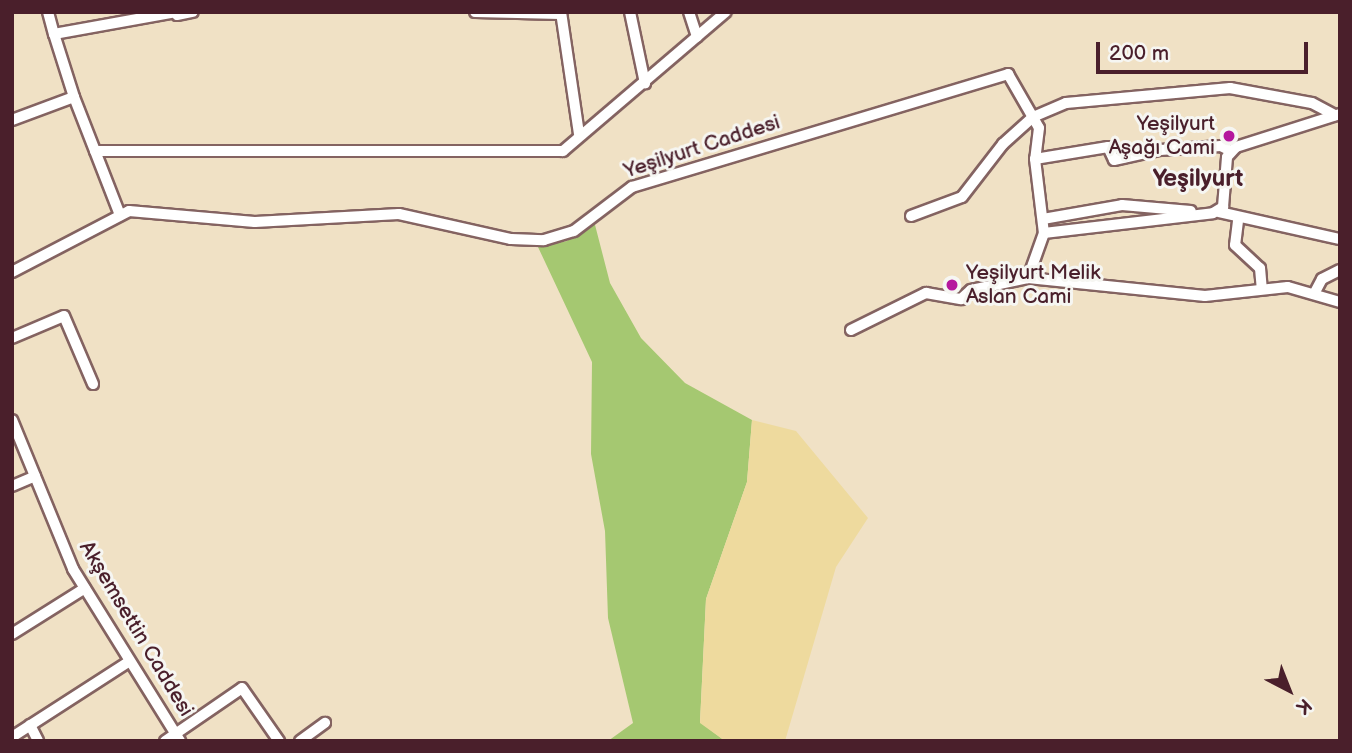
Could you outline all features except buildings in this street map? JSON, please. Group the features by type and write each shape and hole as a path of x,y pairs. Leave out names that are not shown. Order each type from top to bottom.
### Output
{"street":[{"path":"48,12 74,97 120,215"},
{"path":"110,12 112,25"},
{"path":"54,34 193,12"},
{"path":"475,12 561,13 579,134"},
{"path":"631,12 645,83"},
{"path":"689,12 697,37"},
{"path":"95,151 563,151 579,134 645,83 726,12"},
{"name":"Yeşilyurt Caddesi","path":"12,272 120,215 156,210 268,222 399,214 511,239 544,240 574,230 632,187 1008,74 1033,117"},
{"path":"911,216 962,197 1033,117 1066,103 1230,88 1311,103 1337,115"},
{"path":"12,120 74,97"},
{"path":"1035,159 1108,147 1114,160 1160,150 1221,146 1231,151 1337,115"},
{"path":"1028,278 1044,233 1035,159 1039,128 1033,117"},
{"path":"1215,212 1231,151"},
{"path":"1043,219 1122,205 1158,207 1215,212 1238,221 1340,239"},
{"path":"1122,205 1125,223"},
{"path":"1158,207 1159,219"},
{"path":"1044,233 1215,212"},
{"path":"1238,221 1234,245 1260,268 1262,289"},
{"path":"1314,294 1322,279 1340,270"},
{"path":"851,330 926,293 961,299 971,290 1028,278 1205,296 1241,297 1262,289 1314,294 1340,302"},
{"path":"12,338 64,316 93,384"},
{"name":"Akşemsettin Caddesi","path":"12,420 85,589 177,737"},
{"path":"12,486 35,476"},
{"path":"12,634 85,589"},
{"path":"12,737 130,661"},
{"path":"165,741 177,737 242,688 279,741"},
{"path":"300,741 325,723"},
{"path":"30,725 38,741"}],"green space":[{"path":"594,221 610,283 641,338 685,383 752,420 747,482 706,599 700,722 725,741 608,741 633,723 608,618 605,531 591,454 592,362 538,247 567,241"}],"sand":[{"path":"752,420 796,431 868,518 836,567 785,741 725,741 700,723 706,599 747,482"}],"place":[{"name":"Yeşilyurt Aşağı Cami","path":"1229,136"},
{"name":"Yeşilyurt Melik Aslan Cami","path":"952,285"}],"district":[{"name":"Yeşilyurt","path":"1198,179"}]}
